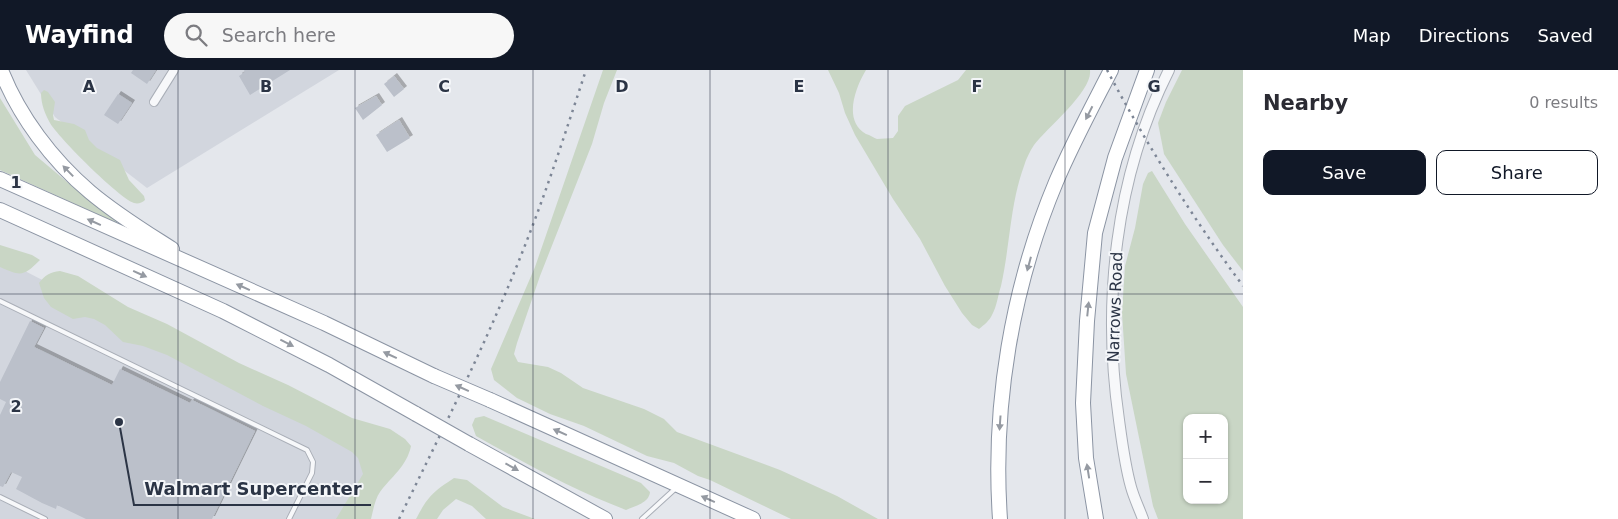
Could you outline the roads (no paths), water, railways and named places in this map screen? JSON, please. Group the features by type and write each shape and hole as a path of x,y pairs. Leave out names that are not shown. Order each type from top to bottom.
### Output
{"highway":[{"path":"1,70 20,108 42,142 84,186 120,215 207,270"},
{"path":"1000,519 999,443 1002,399 1008,353 1019,299 1035,241 1056,182 1111,70"},
{"path":"1096,519 1086,458 1083,403 1087,321 1095,234 1115,158 1147,70"},
{"path":"0,180 207,270 434,376 753,519"},
{"path":"0,210 224,311 329,365 605,519"},
{"path":"0,220 62,239"}],"street":[{"path":"154,102 174,70"},
{"name":"Narrows Road","path":"1143,519 1131,486 1114,390 1112,279 1120,216 1133,165 1149,117 1169,70"}],"lane":[{"path":"0,301 307,450 313,462 312,473 289,519"},
{"path":"642,519 678,486"},
{"path":"0,497 45,519"}],"railway":[{"path":"399,519 494,321 548,185 586,70"},
{"path":"1107,70 1171,180 1243,286"}],"place":[{"name":"Walmart Supercenter","path":"119,422"}]}
